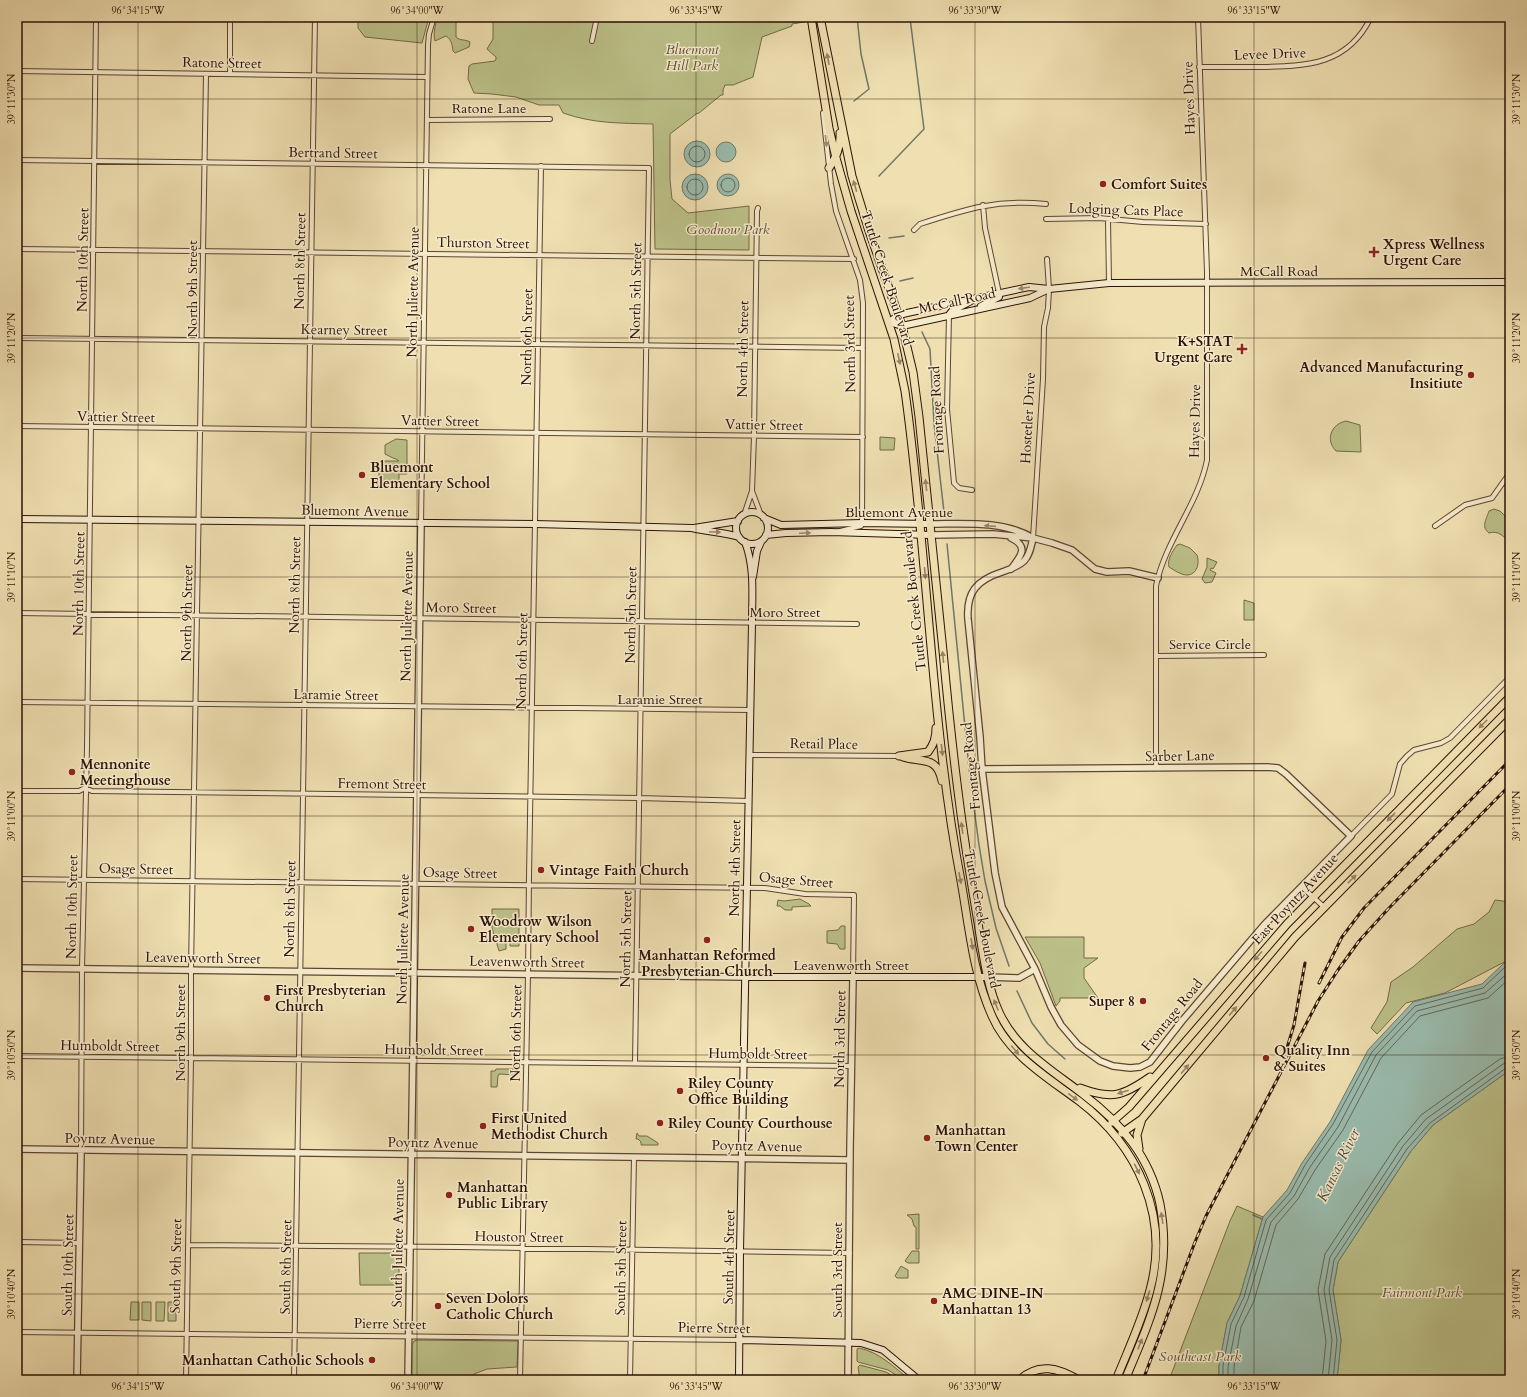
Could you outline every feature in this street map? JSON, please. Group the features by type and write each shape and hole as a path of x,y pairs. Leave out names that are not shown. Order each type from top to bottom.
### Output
{"highway":[{"name":"Tuttle Creek Boulevard","path":"811,17 822,88 836,158 851,211 899,356 905,391 948,803 954,848 984,998 994,1021 1021,1056 1108,1126 1129,1154 1146,1190 1154,1222 1156,1254 1152,1280 1146,1304 1116,1380"},
{"name":"Tuttle Creek Boulevard","path":"820,17 852,176 902,326 916,394 959,803 987,977 1000,1014 1009,1031 1026,1050 1042,1064 1115,1120 1140,1153"},
{"path":"829,168 836,158 840,137 840,115"},
{"path":"898,756 928,752 934,744 936,737 934,669"},
{"name":"East Poyntz Avenue","path":"1108,1126 1129,1107 1282,930 1510,697"},
{"name":"East Poyntz Avenue","path":"1116,1137 1142,1119 1272,964 1324,907 1510,719"},
{"path":"898,756 928,761 936,766 941,776 943,792 948,803"},
{"path":"1066,1082 1090,1092 1114,1095 1124,1093 1138,1086 1157,1073"},
{"path":"1126,1380 1154,1305 1162,1274 1164,1256 1163,1224 1158,1197 1140,1153 1136,1135 1142,1119"},
{"path":"1019,1380 1034,1370 1048,1368 1069,1374 1079,1380"}],"main road":[{"name":"McCall Road","path":"889,322 899,316 1029,287 1049,289 1109,283 1509,282"},
{"name":"McCall Road","path":"889,322 902,326 1030,298 1049,289"},
{"path":"975,309 995,300 999,297 1000,293"},
{"path":"949,315 952,311 977,298"},
{"path":"754,513 762,516 767,524 766,535 761,542 754,544 745,542 739,537 736,528 738,521 744,515 754,513"},
{"name":"Bluemont Avenue","path":"762,516 781,525 930,524"},
{"name":"Bluemont Avenue","path":"17,519 535,524 692,528 738,521"},
{"name":"Bluemont Avenue","path":"692,528 739,537"},
{"name":"Bluemont Avenue","path":"766,535 832,532 931,535"},
{"name":"North 4th Street","path":"745,542 750,558 753,578"},
{"name":"North 4th Street","path":"742,1158 753,578 757,551 761,542"},
{"name":"Leavenworth Street","path":"746,977 987,977"},
{"name":"South 4th Street","path":"739,1380 742,1158"},
{"name":"Pierre Street","path":"739,1340 861,1343 883,1350 919,1380"}],"street":[{"name":"North 10th Street","path":"82,1150 82,969 91,520 96,17"},
{"path":"230,17 230,74"},
{"name":"North 8th Street","path":"298,1154 315,17"},
{"name":"North Juliette Avenue","path":"412,1155 419,618 428,120 427,77 429,34 434,17"},
{"path":"592,41 596,17"},
{"name":"Hayes Drive","path":"1156,768 1155,592 1161,567 1200,483 1207,460 1206,224 1198,17"},
{"name":"Levee Drive","path":"1199,67 1295,66 1316,63 1332,57 1355,42 1371,17"},
{"name":"Ratone Street","path":"17,72 427,77"},
{"name":"North 9th Street","path":"190,1152 191,970 206,74"},
{"name":"North 3rd Street","path":"822,88 829,168 836,211 854,259 860,280 863,303 862,524"},
{"name":"Ratone Lane","path":"428,120 550,119"},
{"name":"Bertrand Street","path":"17,160 649,168"},
{"name":"North 6th Street","path":"520,1380 524,1248 524,1156 534,620 540,166"},
{"name":"North 5th Street","path":"635,1063 649,168"},
{"path":"1508,193 1510,458"},
{"path":"914,230 920,224 983,206 1026,202 1046,204"},
{"path":"983,206 985,228 1000,293"},
{"name":"North 4th Street","path":"744,515 752,491 758,208"},
{"name":"Lodging Cats Place","path":"1046,219 1099,218 1108,220 1206,224"},
{"path":"1108,220 1109,283"},
{"name":"Thurston Street","path":"17,249 854,259"},
{"name":"Hostetler Drive","path":"1011,569 1018,566 1025,560 1030,551 1033,538 1043,379 1044,327 1048,308 1049,289 1047,259"},
{"name":"Frontage Road","path":"949,315 947,409 954,483 960,488 972,490"},
{"name":"Kearney Street","path":"17,338 863,348"},
{"name":"Vattier Street","path":"17,426 863,437"},
{"path":"1435,526 1465,505 1492,498 1509,474 1510,465"},
{"name":"North 4th Street","path":"752,491 762,516"},
{"path":"832,532 861,526 862,524"},
{"name":"Bluemont Avenue","path":"930,524 970,524 1009,528 1022,531 1033,538"},
{"name":"Bluemont Avenue","path":"931,535 1004,535 1033,538 1072,550 1095,569 1107,572 1129,571 1158,578"},
{"path":"1004,535 1019,542 1022,547 1022,552 1011,569"},
{"name":"Frontage Road","path":"1011,569 980,581 970,597 967,609 982,769 995,873 1002,907 1035,969 1051,1008 1061,1025 1078,1045 1100,1062 1113,1066 1130,1068 1140,1067 1150,1062 1187,1015 1264,925 1392,794 1400,764 1407,756 1414,750 1450,738 1510,677"},
{"name":"Moro Street","path":"17,613 857,624"},
{"name":"Service Circle","path":"1156,656 1264,655"},
{"name":"Laramie Street","path":"17,702 532,709 751,710"},
{"name":"Retail Place","path":"749,755 898,756"},
{"name":"Sarber Lane","path":"982,769 1278,768 1352,836"},
{"name":"Fremont Street","path":"17,791 79,791 85,788 92,791 194,793 639,798 749,801"},
{"name":"Osage Street","path":"17,879 765,888 805,894 854,895"},
{"path":"1302,887 1324,907"},
{"name":"North 3rd Street","path":"850,1160 854,895"},
{"name":"Leavenworth Street","path":"17,968 746,977"},
{"name":"Leavenworth Street","path":"987,977 1020,978 1035,969"},
{"name":"Humboldt Street","path":"17,1056 851,1066"},
{"name":"Poyntz Avenue","path":"17,1149 298,1154 850,1160"},
{"name":"South 10th Street","path":"77,1380 82,1150"},
{"name":"South 9th Street","path":"186,1380 190,1152"},
{"name":"South 8th Street","path":"294,1380 298,1154"},
{"name":"South Juliette Avenue","path":"408,1380 412,1155"},
{"name":"South 5th Street","path":"630,1380 634,1157"},
{"name":"South 3rd Street","path":"848,1380 850,1160"},
{"path":"17,1242 80,1243"},
{"name":"Houston Street","path":"188,1245 459,1247 850,1253"},
{"name":"Pierre Street","path":"17,1332 739,1340"}],"green space":[{"path":"358,17 429,17 422,43 365,37 358,28"},
{"path":"438,17 456,17 456,37 470,42 469,47 455,53 453,51 451,41 446,36 435,41 434,35"},
{"path":"493,17 803,17 804,22 792,24 792,26 762,37 753,77 733,85 725,85 723,95 670,134 670,180 672,199 688,213 749,206 749,250 655,249 653,124 597,121 563,113 559,105 539,105 516,97 474,93 468,79 469,66 472,64 495,61 496,59 496,57 487,49 493,39"},
{"path":"1346,421 1360,425 1361,452 1336,451 1333,447 1330,437 1333,429 1337,425"},
{"path":"880,437 895,438 894,450 880,450"},
{"path":"396,439 407,440 407,474 399,474 399,483 379,482 379,461 399,461 385,454 385,445"},
{"path":"1494,509 1500,511 1510,521 1510,545 1499,533 1489,533 1485,528 1489,511"},
{"path":"1180,544 1190,548 1197,555 1197,568 1193,573 1187,575 1169,567 1170,556 1177,545"},
{"path":"1207,558 1217,562 1213,569 1211,568 1210,570 1216,573 1212,582 1205,583 1202,579 1207,567"},
{"path":"1244,600 1254,603 1254,620 1244,620"},
{"path":"800,899 811,906 792,907 792,910 785,910 780,906 777,906 778,900 784,901"},
{"path":"1495,900 1510,902 1510,959 1445,993 1406,1003 1377,1034 1371,1028 1387,1002 1391,982 1413,967 1457,929 1474,924 1489,912"},
{"path":"492,909 519,909 519,946 510,946 510,941 506,938 506,949 499,951 492,928"},
{"path":"841,926 845,926 845,949 840,949 837,944 827,943 827,931 838,930"},
{"path":"1025,937 1084,937 1084,958 1098,958 1084,968 1084,978 1098,998 1060,998 1060,1001 1056,1006 1040,963"},
{"path":"496,1069 515,1069 518,1075 499,1074 497,1087 491,1087 491,1071 495,1071"},
{"name":"Fairmont Park","path":"1510,1070 1510,1380 1337,1380 1341,1340 1333,1290 1338,1262 1411,1151 1433,1125"},
{"path":"637,1133 639,1136 647,1136 658,1143 658,1145 641,1145 641,1142 636,1139"},
{"name":"Southeast Park","path":"1237,1206 1263,1217 1240,1296 1227,1323 1219,1366 1219,1380 1169,1380 1230,1221"},
{"path":"919,1214 919,1249 916,1249 916,1227 914,1226 912,1219 907,1215"},
{"path":"912,1251 919,1251 919,1263 908,1263 905,1261"},
{"path":"359,1253 399,1253 399,1285 360,1285"},
{"path":"901,1266 908,1270 908,1278 897,1278 895,1276"},
{"path":"131,1302 139,1302 139,1320 130,1320"},
{"path":"142,1302 151,1302 151,1321 142,1320"},
{"path":"156,1302 165,1302 164,1321 156,1321"},
{"path":"168,1302 176,1302 176,1321 168,1321"},
{"path":"414,1341 518,1341 517,1367 487,1369 474,1374 466,1380 412,1380 412,1345"},
{"path":"859,1348 880,1356 910,1380 900,1380 896,1375 888,1370 858,1362 857,1349"},
{"path":"860,1365 886,1372 896,1378 896,1380 882,1377 878,1380 860,1380 858,1367"}],"water":[{"path":"697,141 706,145 710,154 706,163 697,167 688,163 684,154 688,145"},
{"path":"726,142 733,145 736,152 733,159 726,162 719,159 716,152 719,145"},
{"path":"695,174 704,178 708,187 704,196 695,200 686,196 682,187 686,178"},
{"path":"728,174 736,177 739,185 736,193 728,196 720,193 717,185 720,177"},
{"name":"Kansas River","path":"1510,961 1510,1070 1433,1125 1411,1151 1338,1262 1333,1290 1341,1340 1337,1380 1219,1380 1219,1366 1227,1323 1240,1296 1263,1217 1287,1190 1302,1163 1330,1122 1368,1050 1413,1002 1482,984 1504,963"}],"waterway":[{"path":"854,101 869,89 861,54 857,17"},
{"path":"879,176 924,129 910,18"},
{"path":"889,238 904,236"},
{"path":"900,281 913,278"},
{"path":"922,332 930,349 934,424 944,512"},
{"path":"947,544 970,778 979,845 985,881 996,928 1009,966"},
{"path":"1017,991 1032,1023 1048,1044 1065,1059"},
{"path":"1253,1215 1262,1219"}],"railway":[{"path":"1319,983 1342,937 1364,908 1510,760"},
{"path":"1143,1380 1206,1216 1318,1001 1359,941 1389,908 1510,785"},
{"path":"1286,1051 1294,1025 1305,963"}],"place":[{"name":"Comfort Suites","path":"1103,184"},
{"name":"Xpress Wellness Urgent Care","path":"1374,252"},
{"name":"K+STAT Urgent Care","path":"1242,349"},
{"name":"Advanced Manufacturing Insitiute","path":"1471,375"},
{"name":"Bluemont Elementary School","path":"362,475"},
{"name":"Mennonite Meetinghouse","path":"72,772"},
{"name":"Vintage Faith Church","path":"541,870"},
{"name":"Woodrow Wilson Elementary School","path":"471,929"},
{"name":"Manhattan Reformed Presbyterian Church","path":"707,940"},
{"name":"First Presbyterian Church","path":"267,998"},
{"name":"Super 8","path":"1143,1001"},
{"name":"Quality Inn & Suites","path":"1266,1058"},
{"name":"Riley County Office Building","path":"680,1091"},
{"name":"Riley County Courthouse","path":"660,1123"},
{"name":"First United Methodist Church","path":"483,1126"},
{"name":"Manhattan Town Center","path":"927,1138"},
{"name":"Manhattan Public Library","path":"449,1195"},
{"name":"AMC DINE-IN Manhattan 13","path":"934,1301"},
{"name":"Seven Dolors Catholic Church","path":"438,1306"},
{"name":"Manhattan Catholic Schools","path":"372,1360"}],"park label":[{"name":"Bluemont Hill Park","path":"692,58"},
{"name":"Goodnow Park","path":"728,229"}]}
